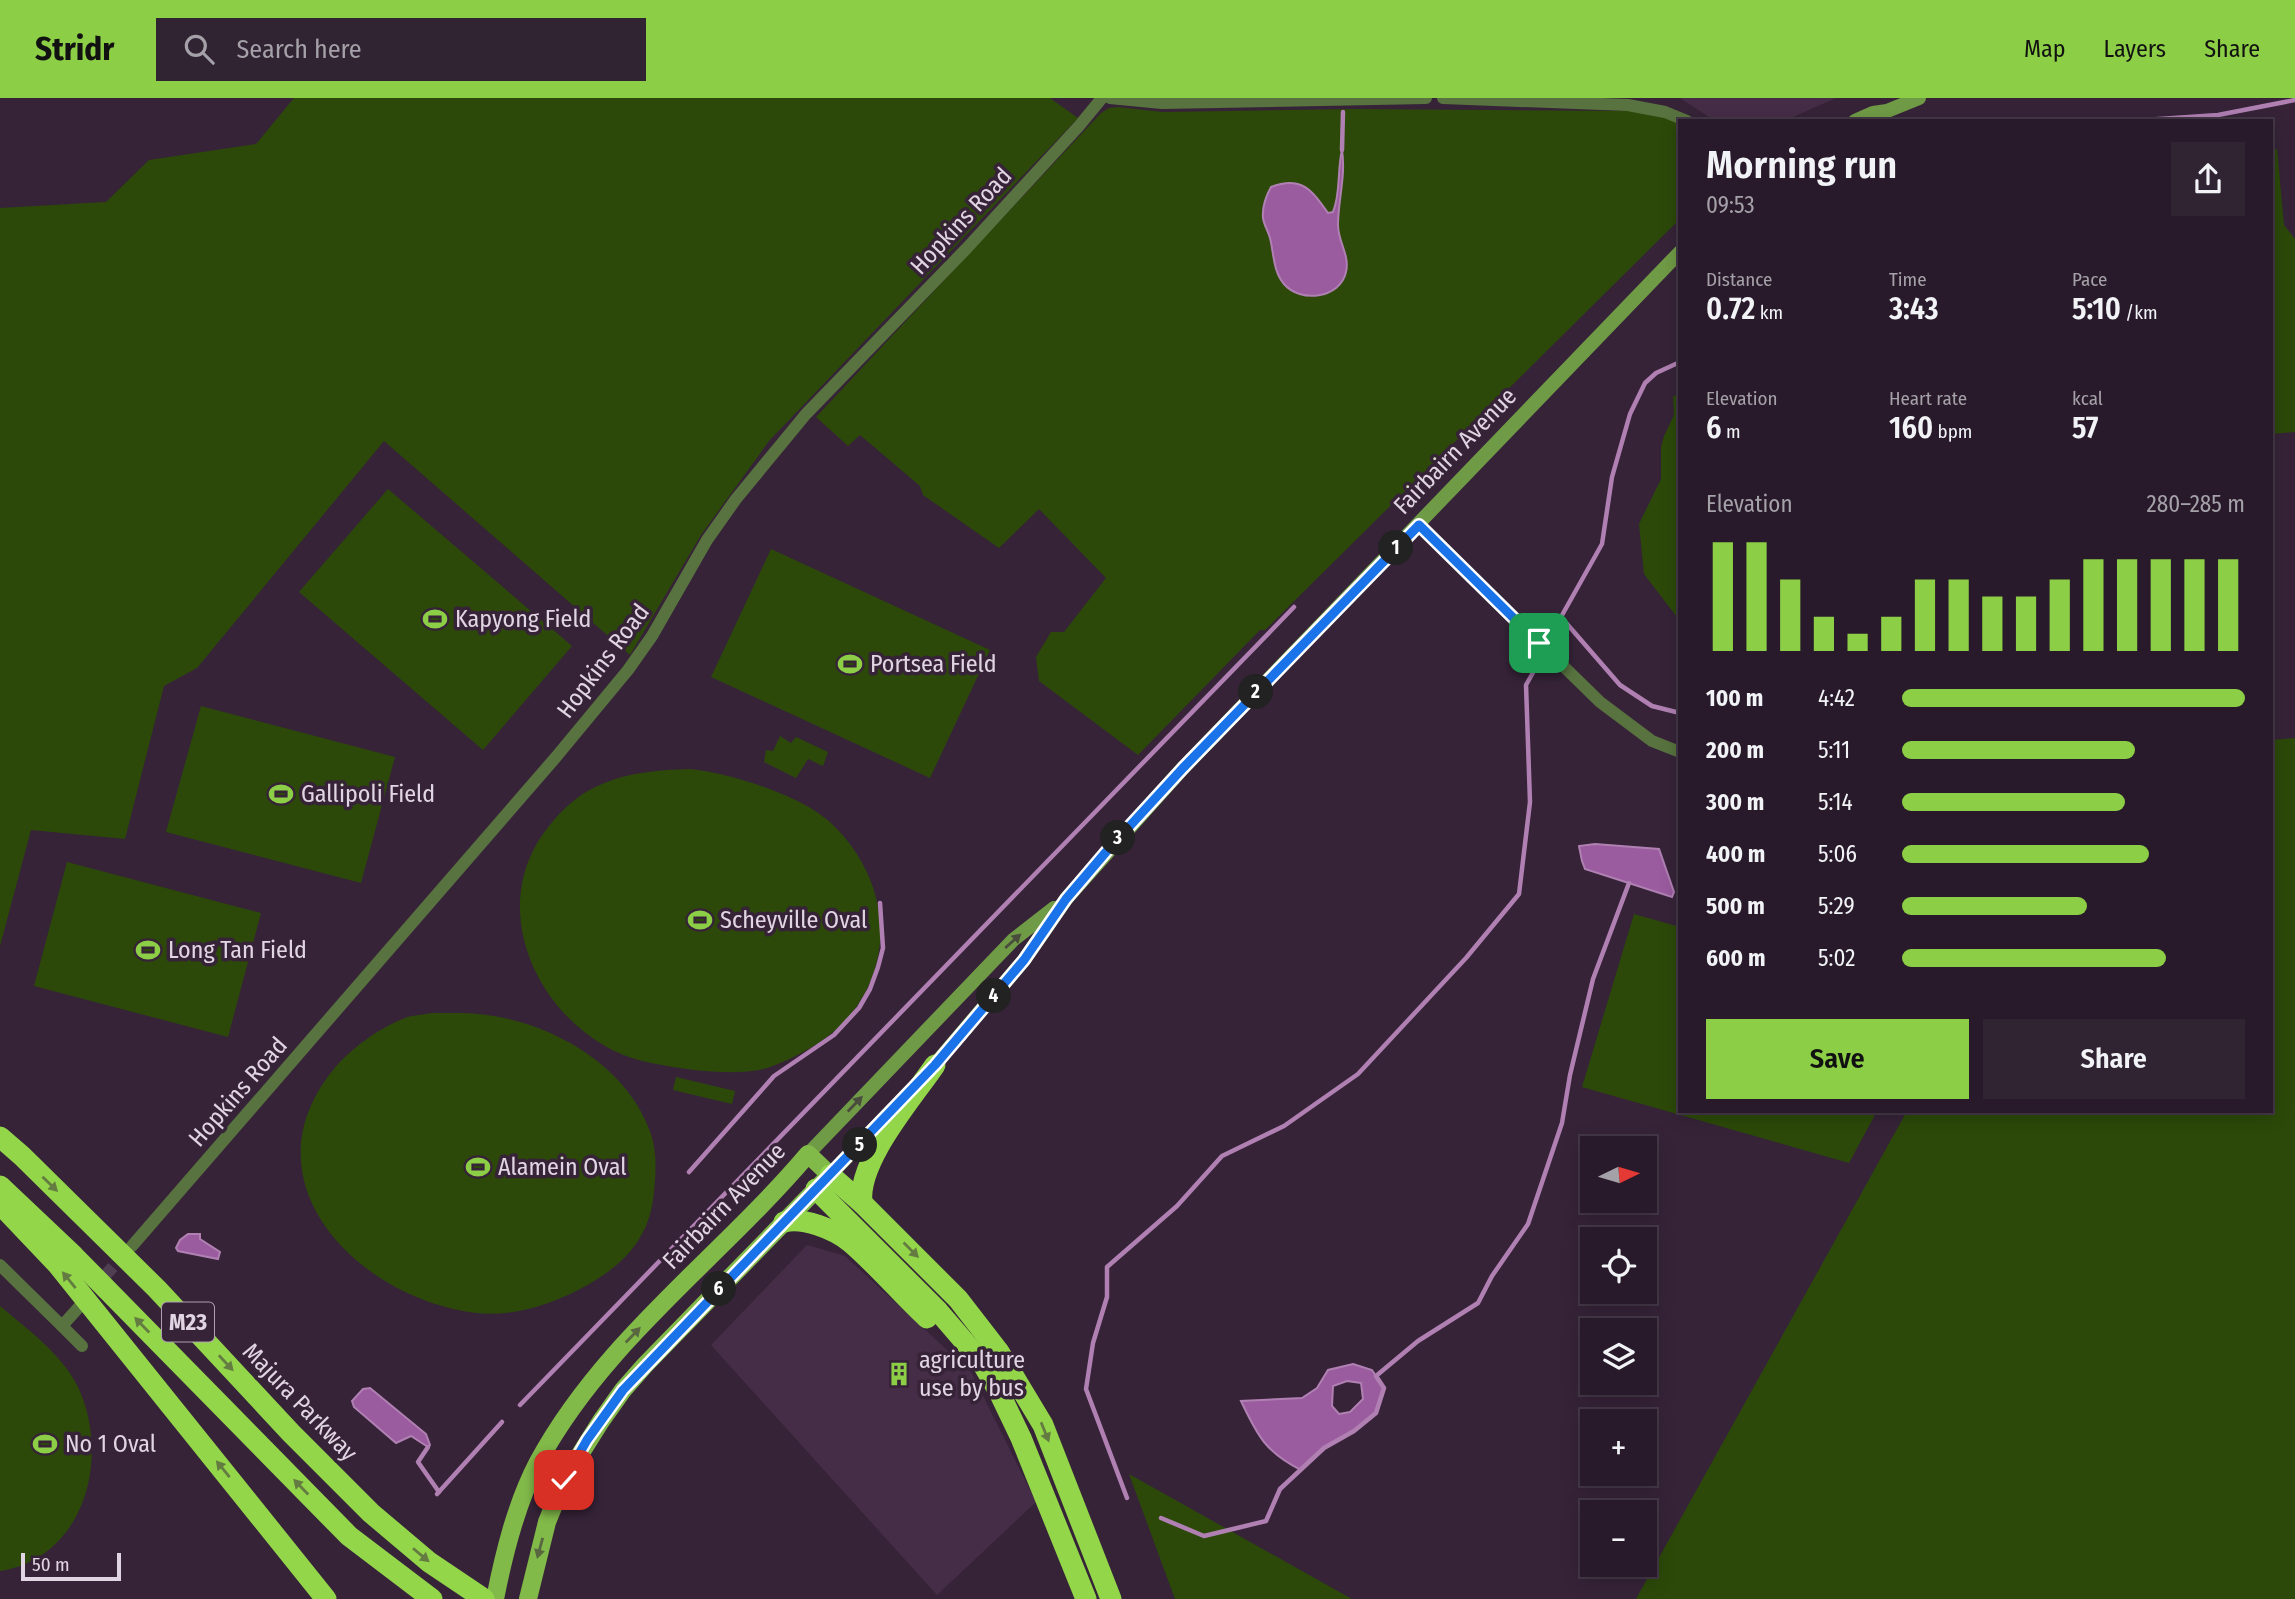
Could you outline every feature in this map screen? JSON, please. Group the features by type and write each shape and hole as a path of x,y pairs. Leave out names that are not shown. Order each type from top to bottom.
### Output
{"highway":[{"path":"862,1203 862,1184 878,1147 935,1065"},
{"name":"Majura Parkway","path":"0,1137 157,1289 291,1433 371,1513 429,1562 485,1597"},
{"path":"823,1182 862,1203 958,1298 988,1336 1042,1425 1111,1599"},
{"path":"823,1182 981,1361 1021,1438 1086,1599"},
{"name":"M23","path":"0,1186 74,1256 349,1536 432,1599"},
{"path":"0,1204 57,1264 326,1599"},
{"path":"784,1222 807,1222 850,1242 935,1326 981,1361"}],"main road":[{"path":"1860,119 1919,98"},
{"path":"1877,119 1887,111"},
{"name":"Fairbairn Avenue","path":"528,1599 547,1522 564,1480 623,1390 935,1065 1024,960 1066,899 1183,768 1678,254"},
{"name":"Fairbairn Avenue","path":"485,1597 506,1547 528,1482 544,1452 577,1401 625,1343 1013,940 1066,899"},
{"path":"808,1154 823,1182"},
{"path":"795,1169 823,1182"}],"street":[{"name":"Hopkins Road","path":"132,1246 556,757 628,670 652,636 721,519 806,414 967,248 1102,98"},
{"path":"1110,98 1150,103 1426,98"},
{"path":"1443,98 1628,105 1665,112 1682,119"},
{"path":"1419,525 1600,702 1652,741 1678,751"},
{"path":"0,1265 82,1346"},
{"path":"62,1326 79,1307"}],"shaded area":[{"path":"1680,98 1836,98 1789,119 1712,119"},
{"path":"1342,150 1338,225 1346,272 1336,288 1328,293 1309,296 1300,294 1284,284 1278,274 1263,218 1265,202 1271,187 1298,184 1311,192 1328,213 1333,212"},
{"path":"1595,844 1659,849 1674,892 1672,897 1585,869 1579,846"},
{"path":"188,1234 200,1234 200,1239 220,1252 218,1259 178,1251 176,1248 180,1240"},
{"name":"agriculture use by bus","path":"807,1245 845,1256 971,1372 1036,1502 937,1595 711,1345"},
{"path":"1353,1364 1372,1370 1384,1388 1376,1413 1354,1431 1324,1448 1301,1470 1279,1457 1264,1442 1241,1401 1302,1398 1317,1388 1328,1370","holes":["1347,1381 1361,1383 1363,1399 1350,1412 1339,1414 1332,1406 1333,1386"]},
{"path":"370,1388 426,1434 430,1445 428,1447 411,1436 396,1443 354,1407 352,1401 363,1389"}],"green space":[{"path":"294,98 1050,98 1078,118 769,441 701,535 630,655 384,441 197,668 164,686 125,839 31,830 0,946 0,208 106,202 149,160 256,144"},
{"path":"1109,108 1163,112 1353,109 1635,111 1663,116 1678,123 1678,221 1265,630 1260,630 1138,755 1039,681 1036,657 1051,632 1064,632 1106,578 1039,509 999,548 923,495 920,486 860,435 848,446 816,417 1101,113"},
{"path":"2277,149 2284,225 2295,239 2295,432 2273,434 2273,150"},
{"path":"1678,395 1678,618 1644,574 1639,524 1661,479 1661,447 1674,415 1673,396"},
{"name":"Kapyong Field","path":"388,489 572,646 483,750 299,592"},
{"name":"Portsea Field","path":"771,549 990,650 930,778 711,677"},
{"name":"Gallipoli Field","path":"201,706 395,757 361,883 166,832"},
{"path":"780,736 791,743 796,737 828,752 823,766 808,759 796,778 764,762 766,750 773,751"},
{"path":"2295,738 2295,1599 1636,1599 1648,1577 1657,1577 1657,1561 1906,1113 2273,1113 2273,740"},
{"name":"Scheyville Oval","path":"690,769 744,780 802,803 818,813 831,823 855,851 871,882 879,914 880,946 872,977 857,1006 834,1031 803,1052 765,1069 730,1072 690,1069 641,1061 614,1051 578,1027 556,1003 538,977 526,947 520,917 522,885 531,855 560,813 586,792 612,780 645,772"},
{"name":"Long Tan Field","path":"67,862 261,913 228,1037 34,986"},
{"path":"1634,914 1678,926 1678,1113 1876,1113 1849,1163 1582,1087"},
{"name":"Alamein Oval","path":"431,1013 486,1015 543,1030 589,1055 609,1071 641,1111 651,1134 655,1155 651,1209 647,1224 632,1249 597,1279 570,1294 530,1308 503,1313 476,1313 433,1303 392,1285 356,1260 327,1229 308,1193 301,1154 308,1112 333,1070 356,1047 395,1022"},
{"path":"676,1077 735,1091 732,1104 673,1090"},
{"name":"No 1 Oval","path":"0,1306 43,1343 71,1375 88,1414 92,1443 90,1473 83,1500 71,1526 53,1547 29,1562 0,1571"},
{"path":"1129,1474 1352,1599 1175,1599"}],"waterway":[{"path":"2159,119 2218,115 2295,100"},
{"path":"1342,150 1343,112"},
{"path":"1678,363 1656,373 1645,383 1630,414 1612,477 1602,544 1561,617 1620,685 1652,706 1678,712"},
{"path":"520,1405 1294,607"},
{"path":"1554,639 1561,617"},
{"path":"1127,1498 1086,1389 1093,1343 1107,1297 1107,1267 1177,1206 1222,1156 1284,1126 1358,1074 1466,958 1519,894 1530,802 1526,685 1539,662"},
{"path":"1161,1518 1204,1536 1266,1521 1280,1489 1324,1448 1354,1431 1376,1413 1384,1388 1376,1376 1418,1341 1478,1303 1492,1276 1528,1224 1562,1123 1570,1075 1593,979 1629,883"},
{"path":"689,1172 774,1076 834,1035 859,1008 870,989 883,948 880,903"},
{"path":"437,1494 502,1422"},
{"path":"428,1447 418,1462 439,1492"}],"tunnel":[{"path":"81,1303 127,1251"}],"place":[{"name":"Kapyong Field","path":"435,619"},
{"name":"Portsea Field","path":"850,664"},
{"name":"Gallipoli Field","path":"281,794"},
{"name":"Scheyville Oval","path":"700,920"},
{"name":"Long Tan Field","path":"148,950"},
{"name":"Alamein Oval","path":"478,1167"},
{"name":"agriculture use by bus","path":"899,1374"},
{"name":"No 1 Oval","path":"45,1444"}],"route":[{"path":"564,1480 601,1420 645,1365 935,1065 1024,960 1066,899 1106,852 1183,768 1419,525 1539,643"}]}
